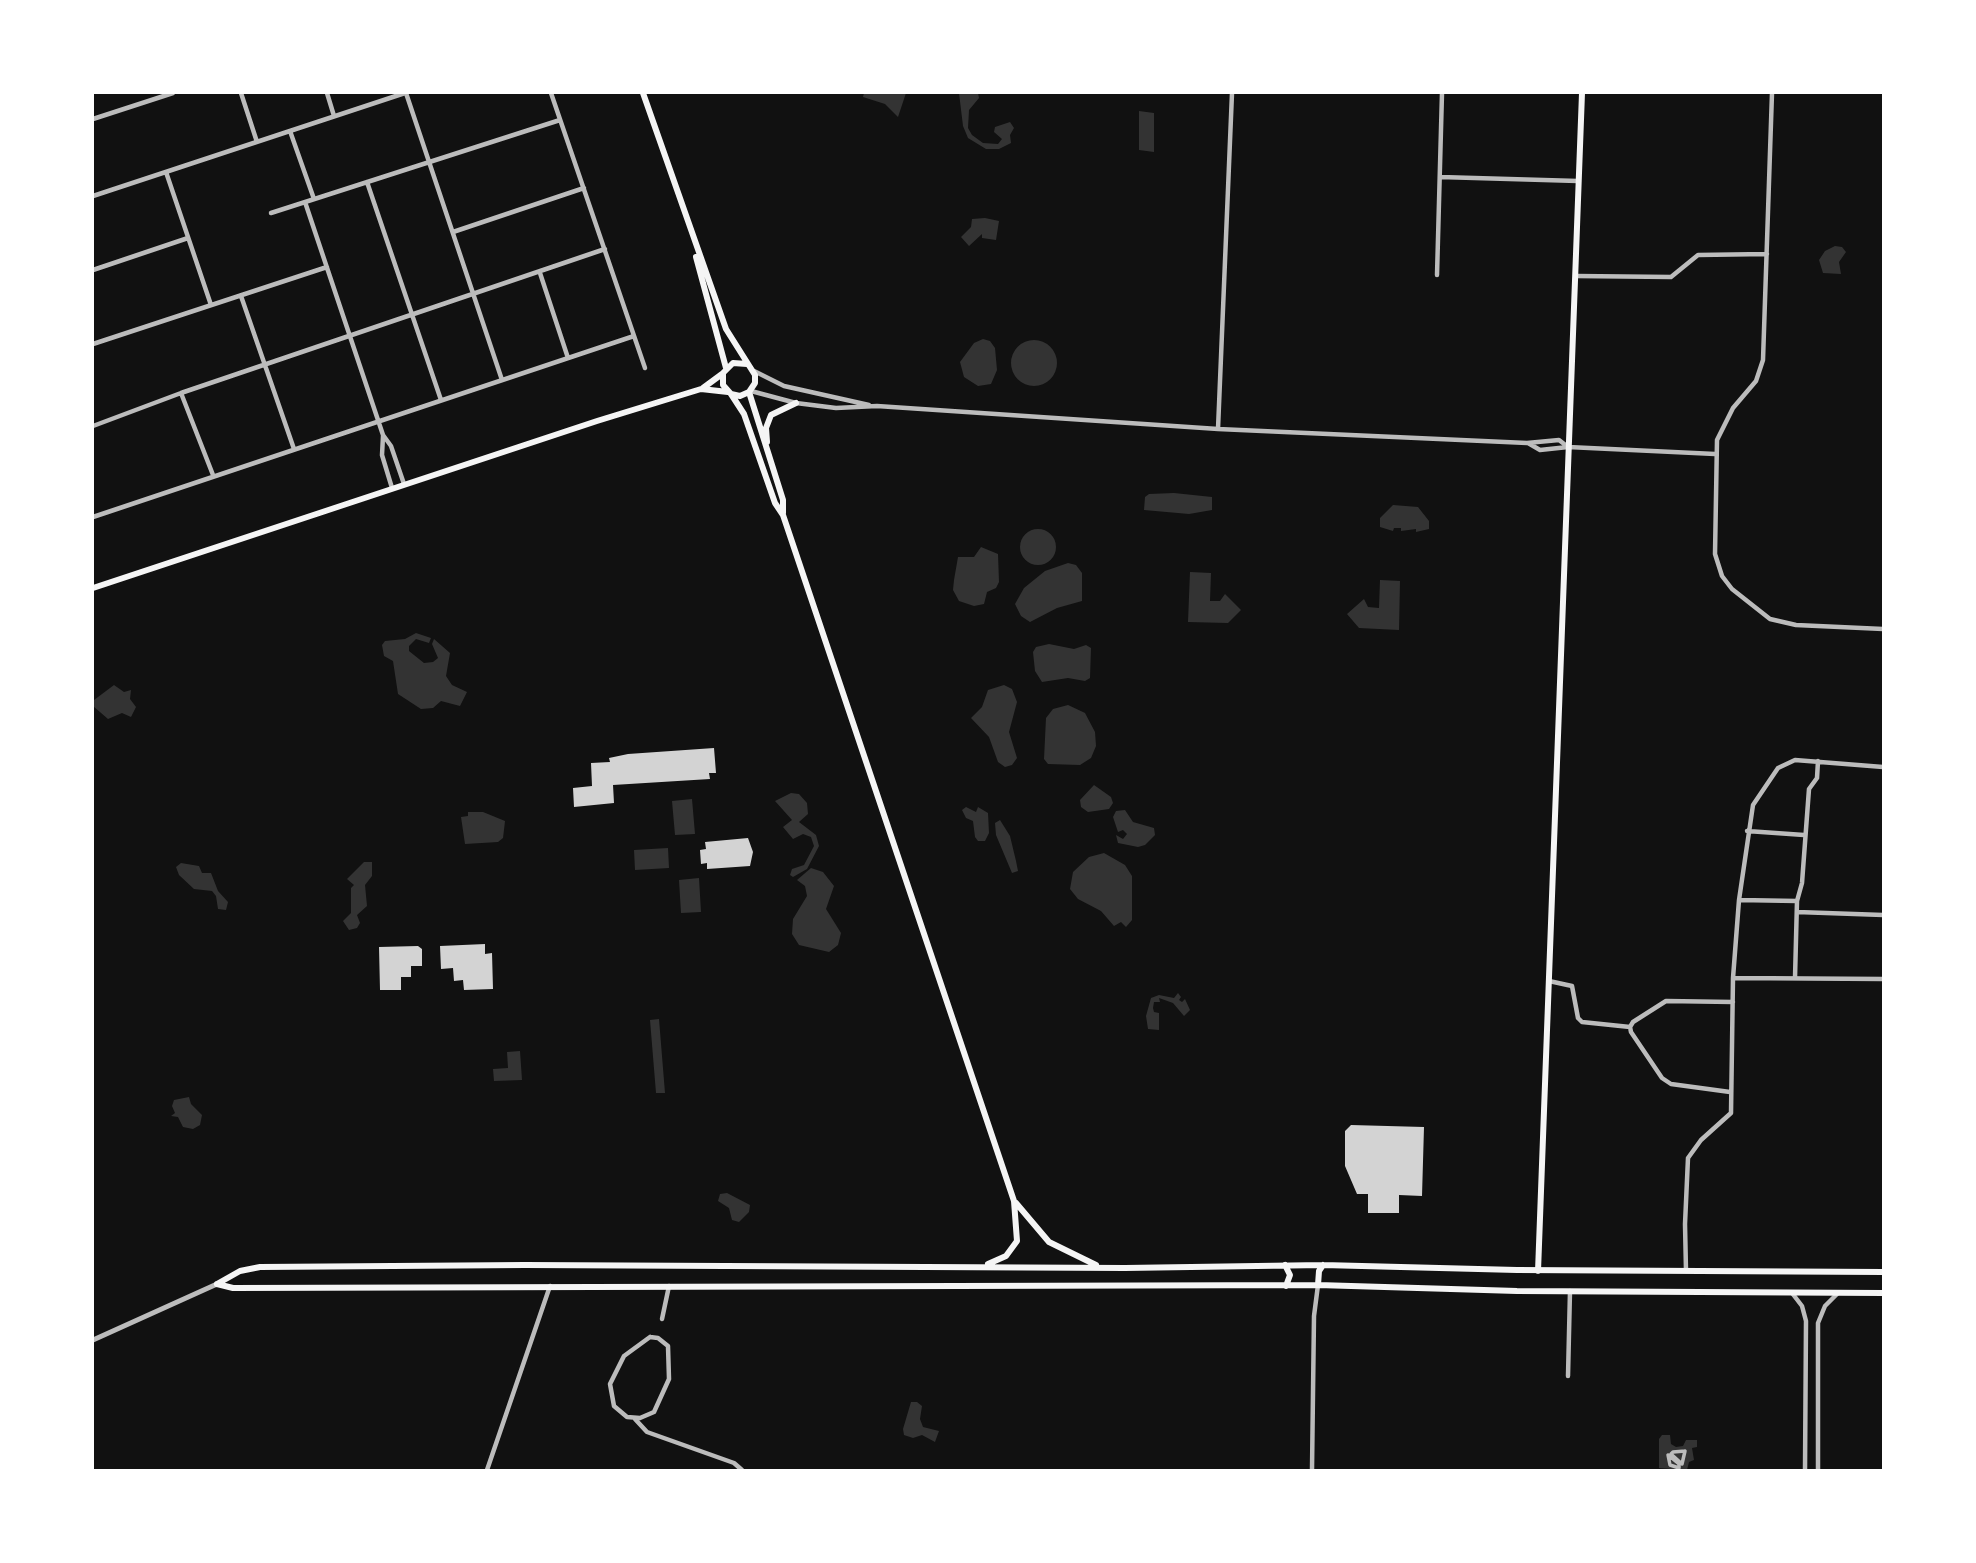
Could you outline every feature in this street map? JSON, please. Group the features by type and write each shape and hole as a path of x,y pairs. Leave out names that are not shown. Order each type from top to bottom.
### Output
{"main road":[{"path":"643,93 726,329 747,364 754,370 755,383 750,392 740,396 701,389"},
{"path":"1538,1271 1582,93"},
{"path":"688,225 718,331 724,370 723,385 744,414 775,503 783,515 855,720 1014,1201 1018,1235 1015,1247 1001,1259 979,1266"},
{"path":"93,588 701,389 738,362 747,364"},
{"path":"750,392 783,500 783,515"},
{"path":"770,462 766,437 767,421 777,411 796,403"},
{"path":"1014,1201 1049,1242 1104,1267"},
{"path":"1285,1265 1290,1275 1286,1286"},
{"path":"1318,1285 1319,1272 1323,1265"},
{"path":"217,1284 240,1271 260,1267 1323,1265 1538,1271 1883,1272"},
{"path":"217,1284 233,1288 550,1285 1318,1285 1570,1291 1883,1293"}],"street":[{"path":"93,119 173,93"},
{"path":"241,93 257,142"},
{"path":"327,93 334,116"},
{"path":"93,196 404,93 502,380"},
{"path":"551,93 645,368"},
{"path":"1218,429 1232,93"},
{"path":"1437,275 1442,93"},
{"path":"1772,93 1762,366 1752,388 1728,415 1715,454 1715,554 1722,576 1732,589 1764,616 1778,622 1883,628"},
{"path":"271,213 560,120"},
{"path":"290,131 314,199"},
{"path":"166,172 211,306"},
{"path":"1440,177 1578,181"},
{"path":"367,182 441,400"},
{"path":"453,232 584,188"},
{"path":"305,202 383,435 391,446 404,484"},
{"path":"93,270 188,238"},
{"path":"93,426 181,393 605,249"},
{"path":"1576,276 1667,277 1675,275 1698,255 1767,254"},
{"path":"93,344 327,267"},
{"path":"540,273 568,358"},
{"path":"241,296 294,449"},
{"path":"93,517 634,336"},
{"path":"754,370 784,386 877,406"},
{"path":"750,392 796,403 836,408 877,406 1218,429 1527,443 1560,440 1568,447"},
{"path":"181,393 213,475"},
{"path":"383,435 382,450 392,488"},
{"path":"1527,443 1540,450 1568,447 1715,454"},
{"path":"1686,1270 1688,1158 1701,1140 1730,1116 1733,978 1739,900 1747,831 1753,805 1777,768 1795,760 1883,767"},
{"path":"1795,978 1797,901 1802,883 1809,789 1817,778 1818,761"},
{"path":"1747,831 1804,835"},
{"path":"1739,900 1797,901"},
{"path":"1796,912 1883,915"},
{"path":"1733,978 1883,979"},
{"path":"1548,981 1572,986 1578,1017 1582,1022 1630,1027"},
{"path":"1730,1092 1671,1084 1662,1078 1630,1027 1633,1022 1666,1001 1733,1002"},
{"path":"93,1340 217,1284"},
{"path":"487,1470 550,1285"},
{"path":"1312,1470 1314,1324 1318,1285"},
{"path":"662,1319 668,1286"},
{"path":"1568,1376 1570,1291"},
{"path":"1792,1292 1802,1306 1806,1321 1804,1470"},
{"path":"1818,1470 1818,1323 1825,1306 1839,1292"},
{"path":"658,1338 660,1331"},
{"path":"646,1338 658,1338 670,1351 669,1379 657,1409 650,1415 635,1419 627,1417 614,1406 610,1384 618,1365 631,1349 646,1338"},
{"path":"635,1419 647,1433 734,1463 742,1470"},
{"path":"1685,1451 1684,1464 1681,1464 1672,1455 1673,1452 1685,1451"}],"shaded area":[{"path":"864,93 906,93 898,117 885,104 863,97"},
{"path":"959,93 978,93 979,98 969,110 968,128 972,135 983,143 998,144 1002,139 994,132 995,127 1010,122 1014,128 1010,135 1011,143 999,149 986,149 968,138 963,126"},
{"path":"1139,111 1154,113 1154,152 1139,150"},
{"path":"972,219 999,221 996,240 982,238 982,234 969,246 961,237 971,227"},
{"path":"1835,246 1842,247 1846,252 1839,262 1841,274 1823,273 1819,260 1825,251"},
{"path":"983,339 990,341 995,348 997,370 991,384 978,386 964,377 960,362 974,343"},
{"path":"1034,340 1050,347 1057,363 1050,379 1034,386 1018,379 1011,363 1018,347"},
{"path":"1174,493 1212,497 1212,510 1189,514 1144,510 1145,497 1149,494"},
{"path":"1393,505 1418,507 1429,521 1429,529 1416,532 1416,529 1401,531 1401,528 1394,528 1393,531 1380,527 1380,518"},
{"path":"1038,529 1051,534 1056,547 1051,560 1038,565 1025,560 1020,547 1025,534"},
{"path":"981,547 998,554 999,582 996,588 987,592 984,604 974,606 959,601 953,590 954,580 958,557 974,557"},
{"path":"1068,563 1076,565 1082,573 1082,601 1057,608 1030,622 1021,616 1015,604 1024,588 1045,571"},
{"path":"1190,572 1211,573 1210,601 1220,601 1225,594 1241,610 1228,623 1188,622"},
{"path":"1380,580 1400,581 1399,630 1359,628 1347,614 1364,599 1368,607 1379,608"},
{"path":"416,633 431,638 429,643 416,639 409,646 409,651 424,663 438,658 432,644 434,639 450,653 446,676 452,685 467,692 460,706 441,701 433,708 421,709 398,694 393,661 384,656 382,645 385,641 405,639"},
{"path":"1049,644 1074,649 1086,645 1091,648 1090,678 1085,681 1068,678 1042,682 1035,671 1033,652 1036,647"},
{"path":"114,685 124,692 131,690 130,699 136,707 131,717 122,713 108,719 93,706 94,700"},
{"path":"1004,685 1012,689 1017,702 1009,732 1017,758 1012,765 1005,767 998,762 989,737 971,718 982,707 988,690"},
{"path":"1068,705 1085,713 1095,732 1096,746 1091,758 1080,765 1048,764 1044,759 1046,718 1053,709"},
{"path":"1094,785 1111,797 1113,803 1109,809 1088,812 1081,807 1080,800"},
{"path":"791,793 799,794 807,803 808,814 799,822 816,835 819,846 807,869 793,877 790,875 792,869 804,865 814,846 811,837 803,834 793,839 783,827 792,820 775,801"},
{"path":"692,799 695,834 675,835 672,801"},
{"path":"966,807 976,812 978,807 988,813 989,833 985,841 978,841 975,837 973,821 966,818 962,810"},
{"path":"1125,810 1133,822 1154,828 1155,835 1145,845 1138,847 1118,843 1116,835 1123,839 1127,834 1123,830 1118,832 1113,817 1116,811"},
{"path":"468,812 483,812 505,821 503,838 498,842 465,844 461,817 468,816"},
{"path":"1000,820 1010,836 1016,861 1018,871 1012,873 996,835 995,823"},
{"path":"668,848 669,868 635,870 634,850"},
{"path":"1104,853 1125,865 1132,876 1132,920 1126,927 1121,922 1114,926 1101,911 1078,899 1070,889 1073,872 1089,857"},
{"path":"364,862 372,862 372,876 365,885 367,906 357,915 360,923 357,928 349,930 343,921 351,913 351,888 354,885 347,879"},
{"path":"181,863 199,866 202,873 211,873 218,891 228,902 226,910 218,909 216,896 212,891 194,889 179,875 176,867"},
{"path":"811,868 823,872 834,886 826,909 841,933 838,945 829,952 799,945 792,934 793,919 807,896 805,886 797,880"},
{"path":"699,878 701,912 681,913 679,880"},
{"path":"1178,993 1181,997 1179,1000 1182,1002 1185,999 1190,1010 1184,1016 1173,1003 1159,998 1160,1002 1154,1002 1153,1008 1154,1012 1159,1013 1159,1030 1148,1029 1146,1016 1151,998 1159,995 1174,998"},
{"path":"659,1019 665,1093 656,1093 650,1020"},
{"path":"520,1051 522,1080 494,1081 493,1069 508,1068 507,1052"},
{"path":"189,1097 191,1104 202,1115 200,1125 193,1129 183,1127 178,1117 171,1116 175,1113 172,1106 174,1100"},
{"path":"727,1193 750,1205 749,1212 739,1222 732,1220 729,1208 718,1201 720,1194"},
{"path":"911,1402 922,1406 920,1419 923,1427 939,1431 935,1442 922,1435 913,1438 904,1435 903,1429"},
{"path":"1662,1435 1670,1435 1671,1444 1676,1447 1683,1446 1686,1440 1697,1440 1697,1447 1692,1448 1694,1460 1689,1462 1687,1470 1659,1468 1659,1439"}],"building":[{"path":"714,748 716,773 709,773 710,779 613,785 614,803 574,807 573,788 592,786 591,763 610,762 609,758 628,754"},
{"path":"748,838 753,852 750,866 707,869 707,863 701,864 700,850 706,849 705,842"},
{"path":"485,944 485,954 492,953 493,989 464,990 463,980 454,981 453,968 441,969 440,946"},
{"path":"418,946 422,949 422,966 411,966 411,977 401,977 401,990 380,990 379,947"},
{"path":"1351,1125 1424,1127 1422,1196 1399,1195 1399,1213 1368,1213 1368,1194 1357,1194 1345,1166 1345,1131"}]}
